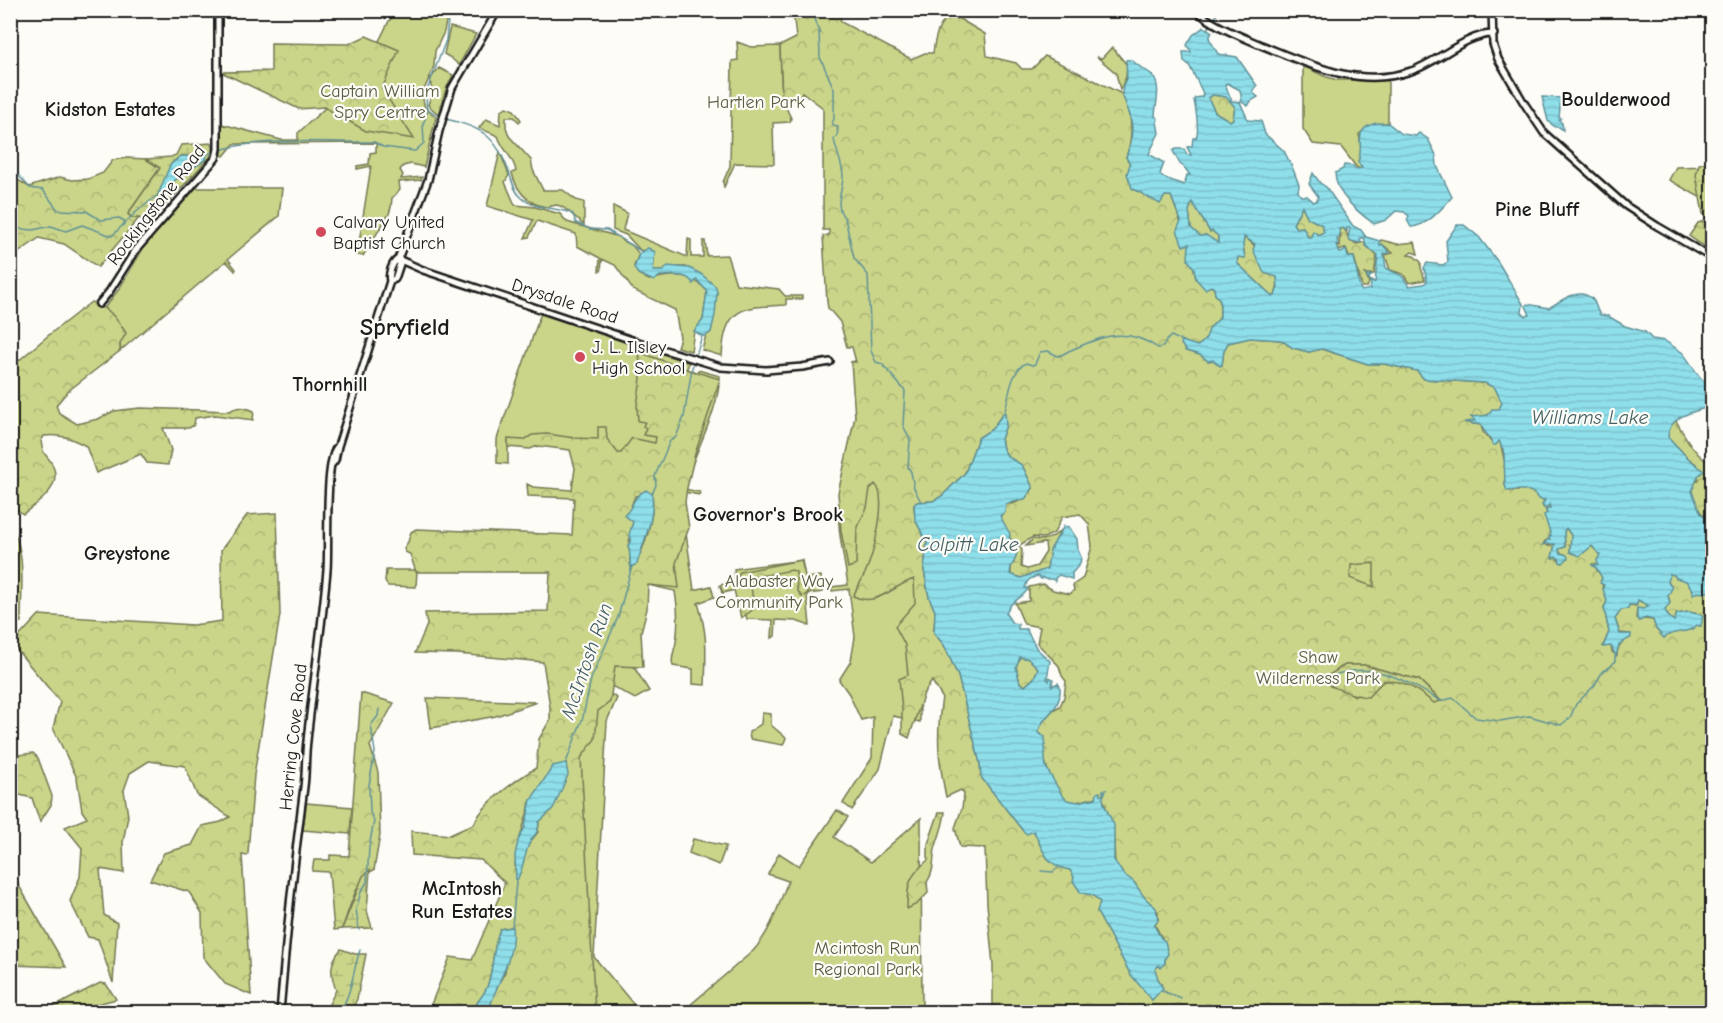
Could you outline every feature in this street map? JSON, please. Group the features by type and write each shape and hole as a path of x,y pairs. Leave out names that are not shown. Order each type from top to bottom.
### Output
{"main road":[{"name":"Rockingstone Road","path":"99,304 135,251 218,155 218,10"},
{"name":"Herring Cove Road","path":"280,1012 307,744 325,594 328,488 332,464 330,459 334,449 338,446 390,281 394,279 400,264 398,260 428,180 446,107 456,81 498,10"},
{"path":"1196,10 1214,24 1243,37 1315,67 1348,76 1410,72 1476,37 1494,34"},
{"path":"1492,10 1494,48 1506,74 1551,141 1626,206 1713,258"},
{"name":"Drysdale Road","path":"398,260 722,367 766,370 830,362"}],"green space":[{"name":"Captain William Spry Centre","path":"398,11 448,11 444,32 435,51 434,66 422,95 425,108 436,117 424,167 411,164 403,166 400,170 403,175 401,179 422,177 421,180 399,182 400,190 392,198 389,214 363,256 357,255 371,166 357,169 357,166 369,164 370,153 376,152 376,143 234,144 224,156 222,155 222,124 281,140 298,140 298,133 326,107 367,42 379,41 389,21"},
{"name":"Shaw Wilderness Park","path":"793,11 839,11 841,22 911,59 925,53 933,53 938,31 951,14 985,34 987,56 1016,63 1022,69 1032,69 1045,56 1122,94 1131,125 1126,157 1130,164 1132,188 1160,203 1165,196 1171,196 1189,244 1196,279 1214,288 1220,300 1220,318 1210,328 1209,335 1203,343 1186,351 1222,365 1224,350 1228,343 1250,338 1281,340 1293,348 1309,352 1321,349 1368,364 1384,364 1417,371 1424,379 1485,383 1495,388 1502,403 1499,410 1483,417 1472,417 1476,421 1467,423 1481,425 1483,432 1493,444 1500,442 1505,463 1505,485 1513,491 1518,491 1526,484 1539,499 1545,500 1543,507 1547,506 1549,501 1551,507 1546,510 1551,535 1542,546 1555,544 1552,558 1556,557 1563,563 1565,554 1560,553 1559,549 1565,547 1564,531 1566,528 1571,535 1570,552 1580,555 1592,546 1600,555 1598,565 1593,564 1602,577 1607,601 1604,608 1609,632 1603,646 1611,646 1612,652 1617,655 1619,646 1630,638 1630,634 1620,633 1615,619 1621,610 1628,608 1629,605 1636,606 1638,600 1649,606 1645,609 1637,609 1636,618 1653,620 1656,629 1664,638 1672,633 1700,626 1703,615 1689,612 1677,614 1674,621 1667,615 1665,610 1670,602 1668,596 1671,588 1668,581 1670,573 1687,581 1695,593 1712,590 1712,1012 993,1012 993,965 987,904 985,848 960,847 955,828 964,794 961,790 946,797 939,747 942,697 932,681 924,693 909,738 902,734 899,679 908,675 905,645 895,626 915,603 914,579 877,598 862,599 853,596 866,571 872,552 880,513 879,491 875,484 870,489 867,508 857,527 856,565 848,568 841,531 838,493 855,417 851,362 856,362 852,347 847,347 840,322 828,308 827,302 823,236 829,235 829,230 823,230 823,108 802,92 798,101 782,99 780,46 796,38","holes":["1001,416 1006,425 1001,439 1003,449 1008,457 1022,465 1033,488 1022,500 1006,504 1005,512 1000,516 1010,539 1018,546 1033,537 1044,538 1054,533 1062,517 1080,514 1089,524 1092,546 1083,578 1073,585 1074,590 1070,594 1053,590 1043,584 1029,587 1029,601 1015,603 1024,624 1040,627 1037,643 1059,666 1066,681 1060,706 1039,725 1037,735 1052,784 1068,804 1097,797 1104,802 1113,827 1115,863 1123,875 1158,912 1155,925 1166,946 1165,963 1159,964 1155,969 1155,974 1161,984 1131,975 1097,912 1100,902 1074,877 1070,870 1057,865 1047,856 1034,831 1023,831 981,777 980,763 958,676 944,645 934,633 935,611 929,597 924,570 927,543 915,519 914,505 917,502 933,501 942,496 965,473 978,438 992,429","1345,665 1364,665 1419,680 1441,701 1434,702 1397,680 1383,681 1372,691 1355,696 1345,690 1330,686"]},
{"name":"Captain William Spry Centre","path":"450,27 476,34 459,65 444,54"},
{"path":"366,36 399,50 382,89 414,139 366,131 324,107 299,109 221,72 271,71 271,43 349,44"},
{"name":"Hartlen Park","path":"737,42 751,47 780,46 782,99 791,118 790,122 773,123 774,164 735,163 724,187 723,182 730,166 732,61 738,60"},
{"path":"1112,47 1127,65 1126,77 1120,90 1116,73 1097,57 1102,58"},
{"path":"1303,66 1337,80 1388,80 1388,123 1374,124 1359,134 1362,151 1358,162 1362,165 1361,169 1357,168 1341,147 1313,144 1303,129"},
{"name":"Captain William Spry Centre","path":"439,68 453,75 438,114 428,105 432,92 430,79"},
{"path":"1213,95 1227,97 1235,107 1233,119 1230,121 1215,112 1208,98"},
{"path":"506,107 514,110 521,120 519,122 514,117 506,117 509,136 531,160 533,170 543,190 563,190 576,200 584,202 584,225 564,208 557,205 540,206 534,203 524,196 516,185 512,173 516,171 515,166 498,136 479,128 486,119 500,125 501,111"},
{"path":"212,143 212,153 149,223 139,218 132,218 128,214 160,168 146,159 176,155 181,145","holes":["202,154 206,159 175,180 170,165 180,156 197,157"]},
{"path":"500,152 509,175 505,182 515,205 535,207 560,214 567,222 619,237 622,241 632,245 639,254 634,266 638,274 649,280 681,276 695,280 707,291 703,320 694,331 691,351 677,347 680,338 675,310 633,290 615,265 602,259 601,271 599,271 600,258 577,246 576,234 537,221 529,237 525,238 533,220 487,206"},
{"path":"146,159 160,168 128,214 132,218 139,218 98,267 64,244 39,238 11,258 10,173 29,187 60,177 72,180 88,179 103,173 113,160"},
{"path":"1706,162 1712,170 1712,224 1703,214 1696,175 1699,164"},
{"path":"1712,166 1712,182 1703,199 1669,180 1676,167"},
{"path":"196,188 282,188 279,216 228,259 236,269 235,271 226,261 120,351 120,344 105,307 119,289 144,247"},
{"path":"1192,201 1210,232 1218,236 1218,244 1206,235 1200,236 1191,228 1189,211"},
{"path":"613,206 627,213 623,230 687,257 688,239 691,240 691,257 703,257 703,241 705,241 707,256 727,255 736,284 779,289 785,296 802,296 802,299 786,299 786,305 758,307 739,312 727,327 722,356 702,350 706,335 711,332 717,292 715,286 686,267 667,267 663,271 653,271 654,258 644,250 641,251 626,235 613,230"},
{"path":"1302,206 1308,218 1322,225 1324,232 1311,238 1308,237 1303,227 1296,228 1293,224"},
{"path":"1712,219 1712,252 1689,236 1698,223"},
{"path":"1342,228 1351,242 1357,244 1363,242 1377,256 1374,274 1365,274 1369,283 1367,287 1362,287 1354,257 1349,257 1346,248 1339,251 1337,245 1340,246 1339,230"},
{"path":"1244,237 1263,255 1275,272 1278,282 1275,296 1272,296 1237,263 1238,257 1245,257"},
{"path":"1381,240 1397,244 1415,242 1418,254 1412,252 1408,255 1414,256 1421,262 1425,280 1409,283 1403,274 1390,270 1385,255 1393,253 1382,244 1380,246"},
{"path":"91,302 112,314 126,333 120,344 120,351 68,391 56,405 59,413 77,424 98,419 114,411 140,408 230,411 242,407 254,411 253,420 215,415 195,418 194,425 189,428 163,428 171,450 168,465 147,463 141,454 96,473 86,446 66,437 44,436 41,441 42,446 53,466 54,481 47,494 23,514 11,507 10,368"},
{"path":"541,313 689,363 651,465 578,442 508,440 508,464 497,463 497,439"},
{"path":"639,352 720,379 695,454 687,488 685,502 689,528 676,563 679,588 648,585 647,609 641,632 643,667 615,666 610,702 598,711 595,739 581,758 595,1012 484,1012 489,1010 494,992 505,972 512,927 500,929 486,991 473,1012 428,1012 450,957 472,960 505,883 481,860 412,855 411,831 450,835 474,824 492,800 536,768 539,739 550,720 550,707 543,662 457,654 415,653 427,625 425,613 548,611 550,572 416,572 410,554 405,552 404,548 411,532 416,529 572,535 574,498 528,496 527,484 533,487 572,490 575,468 570,450 538,446 530,449 508,447 508,439 524,440 532,435 547,434 598,439 598,427 606,427 607,439 618,453 621,453 632,438 655,443 656,437 643,435 646,428 643,426 645,422 638,421 637,406 641,378","holes":["652,494 652,511 645,543 631,567 628,547 633,522 625,514 629,512 635,496","531,800 553,809 539,822 538,832 515,870 518,844"]},
{"path":"873,356 919,534 920,722 893,716 880,769 852,810 843,803 872,758 873,717 861,720 849,694 839,680 851,661 855,637 849,589 832,591 831,587 848,585 838,509 841,481 856,413 856,379 851,362"},
{"path":"698,370 720,376 715,405 684,489 700,492 700,495 684,492 683,512 694,590 711,586 714,597 698,603 705,634 705,685 693,684 693,669 673,666 672,663 678,622 675,591 648,585 634,667 649,691 635,699 606,683"},
{"path":"1675,419 1695,451 1712,464 1712,510 1705,516 1692,495 1692,488 1698,479 1696,464 1668,437 1668,428"},
{"path":"277,513 280,615 254,775 248,853 247,856 242,855 251,995 225,984 203,957 202,913 189,892 150,880 164,853 192,845 202,826 221,822 230,817 197,795 185,766 149,761 130,773 124,790 128,816 123,842 124,873 100,869 104,915 117,923 113,983 98,939 88,937 70,901 80,877 82,848 65,827 87,818 82,811 77,778 53,728 60,702 13,643 39,615 193,625 222,621 221,550 247,515"},
{"path":"10,523 19,546 22,571 21,622 11,623"},
{"path":"1061,530 1051,549 1047,569 1021,578 1011,575 1011,567 1019,546 1022,550 1021,567 1027,569 1037,566 1046,552 1045,543 1026,546 1033,539 1048,539"},
{"path":"801,560 809,592 802,597 797,590 796,572 792,570 750,578 754,609 741,618 734,590 723,593 720,585 736,581 740,572"},
{"name":"Alabaster Way Community Park","path":"802,560 805,578 821,576 823,592 807,594 810,626 796,621 776,620 775,636 772,638 773,620 747,619 738,589 722,593 720,586 735,581 734,569"},
{"path":"1374,563 1374,587 1350,578 1351,565"},
{"path":"386,570 417,570 416,587 388,586 385,582"},
{"path":"1020,657 1029,659 1038,668 1034,678 1025,686 1020,683 1016,667"},
{"path":"1345,665 1364,665 1419,680 1441,701 1434,703 1410,686 1398,682 1383,681 1368,697 1345,692 1325,681 1329,675"},
{"path":"361,693 394,703 370,746 378,772 380,835 374,870 363,878 358,886 342,929 334,930 329,872 312,871 314,860 330,860 330,855 349,856"},
{"path":"609,693 617,698 607,721 594,957 640,1012 583,1012 577,731"},
{"path":"427,698 537,702 496,716 431,728"},
{"path":"762,713 771,714 771,725 786,738 783,745 750,739 749,732 761,724"},
{"path":"33,753 38,758 52,796 51,805 40,822 32,798 11,793 11,756"},
{"path":"306,803 352,807 350,834 303,830"},
{"name":"Mcintosh Run Regional Park","path":"837,810 848,817 834,837 871,862 921,818 922,1012 682,1012 753,951 765,935 788,881 768,874 779,853 799,866"},
{"path":"939,812 945,812 935,849 932,871 927,882 928,893 917,904 907,909 910,881 928,860 928,844"},
{"path":"693,839 726,846 719,865 689,853"},
{"path":"370,870 367,911 372,928 342,929 363,876"},
{"path":"11,872 66,967 11,965"},
{"path":"341,949 355,954 366,954 357,999 351,1012 325,1012 336,990 332,968 334,959"},
{"path":"100,983 106,984 116,999 97,1004 101,1012 44,1012"}],"water":[{"name":"Williams Lake","path":"1204,27 1212,32 1209,38 1218,54 1237,57 1257,86 1253,93 1258,97 1248,106 1242,102 1240,90 1227,83 1225,85 1232,101 1240,102 1248,120 1261,121 1265,134 1284,151 1293,169 1301,196 1307,196 1314,202 1317,200 1318,196 1309,184 1313,173 1326,187 1353,226 1361,230 1366,237 1380,241 1380,246 1382,244 1390,253 1384,254 1386,268 1402,276 1409,286 1424,284 1427,281 1424,268 1427,263 1443,265 1448,262 1446,241 1457,225 1464,225 1479,237 1498,262 1523,304 1522,313 1526,316 1530,315 1527,304 1549,308 1569,296 1586,295 1594,301 1600,315 1608,316 1625,326 1645,332 1652,339 1665,341 1683,353 1699,376 1712,389 1712,406 1677,419 1669,430 1668,437 1704,471 1698,476 1692,491 1701,514 1705,516 1712,510 1712,555 1708,552 1705,555 1709,562 1712,562 1712,590 1704,593 1697,592 1693,595 1693,590 1686,581 1670,574 1668,582 1672,588 1668,596 1670,603 1665,610 1674,621 1677,614 1689,612 1703,615 1701,626 1697,625 1664,638 1656,629 1653,620 1646,618 1639,621 1637,619 1637,608 1643,609 1649,606 1638,600 1637,605 1629,605 1628,609 1621,610 1615,619 1620,634 1631,634 1631,637 1619,645 1616,656 1611,646 1603,647 1609,632 1604,608 1607,601 1604,585 1600,583 1602,578 1592,565 1598,565 1597,560 1600,555 1592,546 1580,556 1570,552 1571,535 1566,528 1564,531 1565,547 1559,549 1560,553 1567,555 1568,558 1563,563 1559,558 1552,558 1555,544 1542,546 1551,535 1544,515 1550,508 1550,504 1545,509 1542,505 1545,500 1538,499 1529,491 1507,491 1504,453 1500,442 1493,445 1481,425 1464,422 1475,421 1471,417 1488,415 1492,409 1499,409 1502,403 1495,388 1485,383 1424,379 1417,371 1384,364 1368,364 1322,349 1309,352 1293,348 1281,340 1250,338 1228,343 1220,366 1213,360 1208,361 1200,355 1186,351 1181,344 1182,341 1197,346 1205,340 1211,326 1220,318 1220,300 1214,288 1211,286 1205,289 1196,279 1194,268 1188,260 1189,244 1183,246 1177,230 1181,221 1171,196 1165,196 1160,204 1132,188 1127,174 1130,164 1126,157 1131,142 1132,127 1122,94 1127,77 1126,60 1133,61 1155,79 1158,95 1155,116 1158,119 1159,133 1149,154 1164,163 1160,174 1162,177 1184,185 1187,175 1190,175 1180,164 1173,151 1184,149 1187,155 1191,155 1187,147 1192,146 1193,138 1196,138 1198,130 1194,100 1202,97 1203,93 1189,65 1184,61 1183,52 1191,52 1187,45 1193,35","holes":["1213,95 1226,97 1235,107 1233,119 1230,121 1215,112 1208,98","1192,202 1210,232 1218,236 1218,243 1206,235 1200,236 1191,228 1189,211","1302,206 1308,218 1322,225 1324,232 1319,235 1313,231 1311,237 1308,237 1303,227 1296,228 1293,224","1343,228 1347,231 1347,228 1350,228 1348,238 1350,241 1361,243 1360,239 1364,237 1366,246 1378,255 1375,282 1370,281 1369,277 1373,275 1366,275 1371,284 1370,289 1362,291 1360,288 1354,257 1348,257 1346,249 1340,253 1336,245 1340,236 1339,229","1244,237 1255,244 1253,250 1264,273 1277,277 1278,287 1275,296 1272,296 1237,263 1238,257 1245,258"]},
{"path":"1542,97 1561,98 1559,117 1561,118 1559,120 1563,130 1548,121"},
{"path":"1375,123 1388,123 1402,134 1416,136 1419,133 1428,139 1436,155 1437,166 1452,197 1434,216 1417,226 1411,227 1407,220 1409,216 1404,212 1396,211 1386,220 1374,224 1348,202 1336,181 1335,173 1343,169 1344,165 1353,166 1355,169 1362,168 1358,162 1363,130"},
{"path":"207,154 206,159 175,180 166,196 158,195 170,165 181,156 197,157"},
{"path":"648,248 655,252 653,271 663,271 668,266 689,268 701,274 716,287 715,315 711,332 706,336 694,331 703,320 707,291 697,280 693,284 691,280 683,276 660,276 654,281 638,274 634,268 639,254"},
{"name":"Colpitt Lake","path":"1005,411 1006,425 1001,439 1003,449 1008,457 1022,465 1033,488 1025,499 1006,504 1005,512 1000,516 1010,534 1009,539 1016,541 1019,546 1010,574 1021,578 1047,569 1050,550 1064,526 1069,527 1077,539 1081,557 1080,564 1072,573 1072,579 1059,575 1055,581 1042,577 1041,579 1038,576 1031,579 1026,585 1025,588 1028,588 1026,592 1010,606 1006,614 1012,623 1018,624 1018,629 1026,629 1037,649 1050,661 1047,679 1049,681 1049,677 1053,679 1052,686 1058,683 1060,687 1058,702 1040,726 1038,733 1045,737 1046,767 1067,800 1078,802 1096,798 1097,793 1100,792 1103,796 1103,790 1106,790 1103,797 1104,804 1114,825 1114,860 1123,874 1133,881 1145,898 1156,908 1158,920 1154,925 1165,941 1168,954 1161,968 1159,965 1155,969 1163,988 1152,1000 1131,975 1097,912 1100,902 1093,895 1081,893 1073,881 1074,877 1070,870 1056,865 1047,857 1034,831 1027,834 1023,831 981,777 980,763 958,676 944,645 934,633 935,611 929,597 924,570 927,543 915,519 914,505 917,502 933,501 942,496 965,473 978,438 992,429","holes":["1020,657 1029,659 1038,668 1034,678 1025,686 1020,683 1016,667"]},
{"path":"646,490 652,494 652,512 637,564 631,567 628,546 633,522 624,515 637,496"},
{"path":"566,763 568,775 553,809 539,822 538,830 529,844 516,882 515,855 531,800 553,766"},
{"path":"512,927 511,949 489,1010 473,1012 486,990 500,929"}],"waterway":[{"path":"220,150 256,143 374,142 383,147 415,151 424,143 423,124 427,114 426,93 446,40 449,10"},
{"path":"816,10 814,16 819,30 820,57 834,89 832,123 838,127 837,137 834,139 843,177 839,204 841,214 845,218 854,258 868,275 871,351 876,362 882,364 905,391 903,425 910,440 908,467 921,502"},
{"path":"1214,20 1219,10"},
{"path":"1208,29 1211,24"},
{"name":"McIntosh Run","path":"428,109 441,118"},
{"name":"McIntosh Run","path":"445,119 478,130 493,142 521,197 539,206 573,214 576,223 590,229 607,230 641,251"},
{"path":"207,154 215,152"},
{"path":"10,166 30,188 43,190 58,210 86,211 101,220 119,218 126,222"},
{"path":"10,228 33,230 51,226 66,231 82,225 112,236 135,213 158,195"},
{"path":"1005,411 1011,384 1017,371 1026,363 1035,364 1040,352 1048,351 1058,356 1104,337 1125,335 1146,341 1158,348 1163,347 1171,336 1182,341"},
{"name":"McIntosh Run","path":"652,494 656,485 655,476 670,441 676,437 684,417 692,368 702,336"},
{"name":"McIntosh Run","path":"566,763 583,717 591,679 618,617 632,566"},
{"path":"1329,677 1359,670 1374,671 1401,679 1441,701 1453,698 1476,718 1500,721 1529,716 1561,725 1570,718 1576,704 1594,686 1603,671 1615,661 1615,656"},
{"path":"359,930 356,909 367,882 369,847 374,821 370,812 369,785 375,752 371,725 378,716 379,709"},
{"path":"1041,871 1053,872 1058,868"},
{"name":"McIntosh Run","path":"512,927 516,882"},
{"path":"339,1012 350,990 360,950"},
{"path":"1162,991 1181,998"}],"place":[{"name":"Calvary United Baptist Church","path":"321,232"},
{"name":"J. L. Ilsley High School","path":"580,357"}],"district":[{"name":"Boulderwood","path":"1616,99"},
{"name":"Kidston Estates","path":"110,109"},
{"name":"Pine Bluff","path":"1537,209"},
{"name":"Spryfield","path":"405,327"},
{"name":"Thornhill","path":"330,384"},
{"name":"Governor's Brook","path":"768,514"},
{"name":"Greystone","path":"127,553"},
{"name":"McIntosh Run Estates","path":"462,900"}]}
